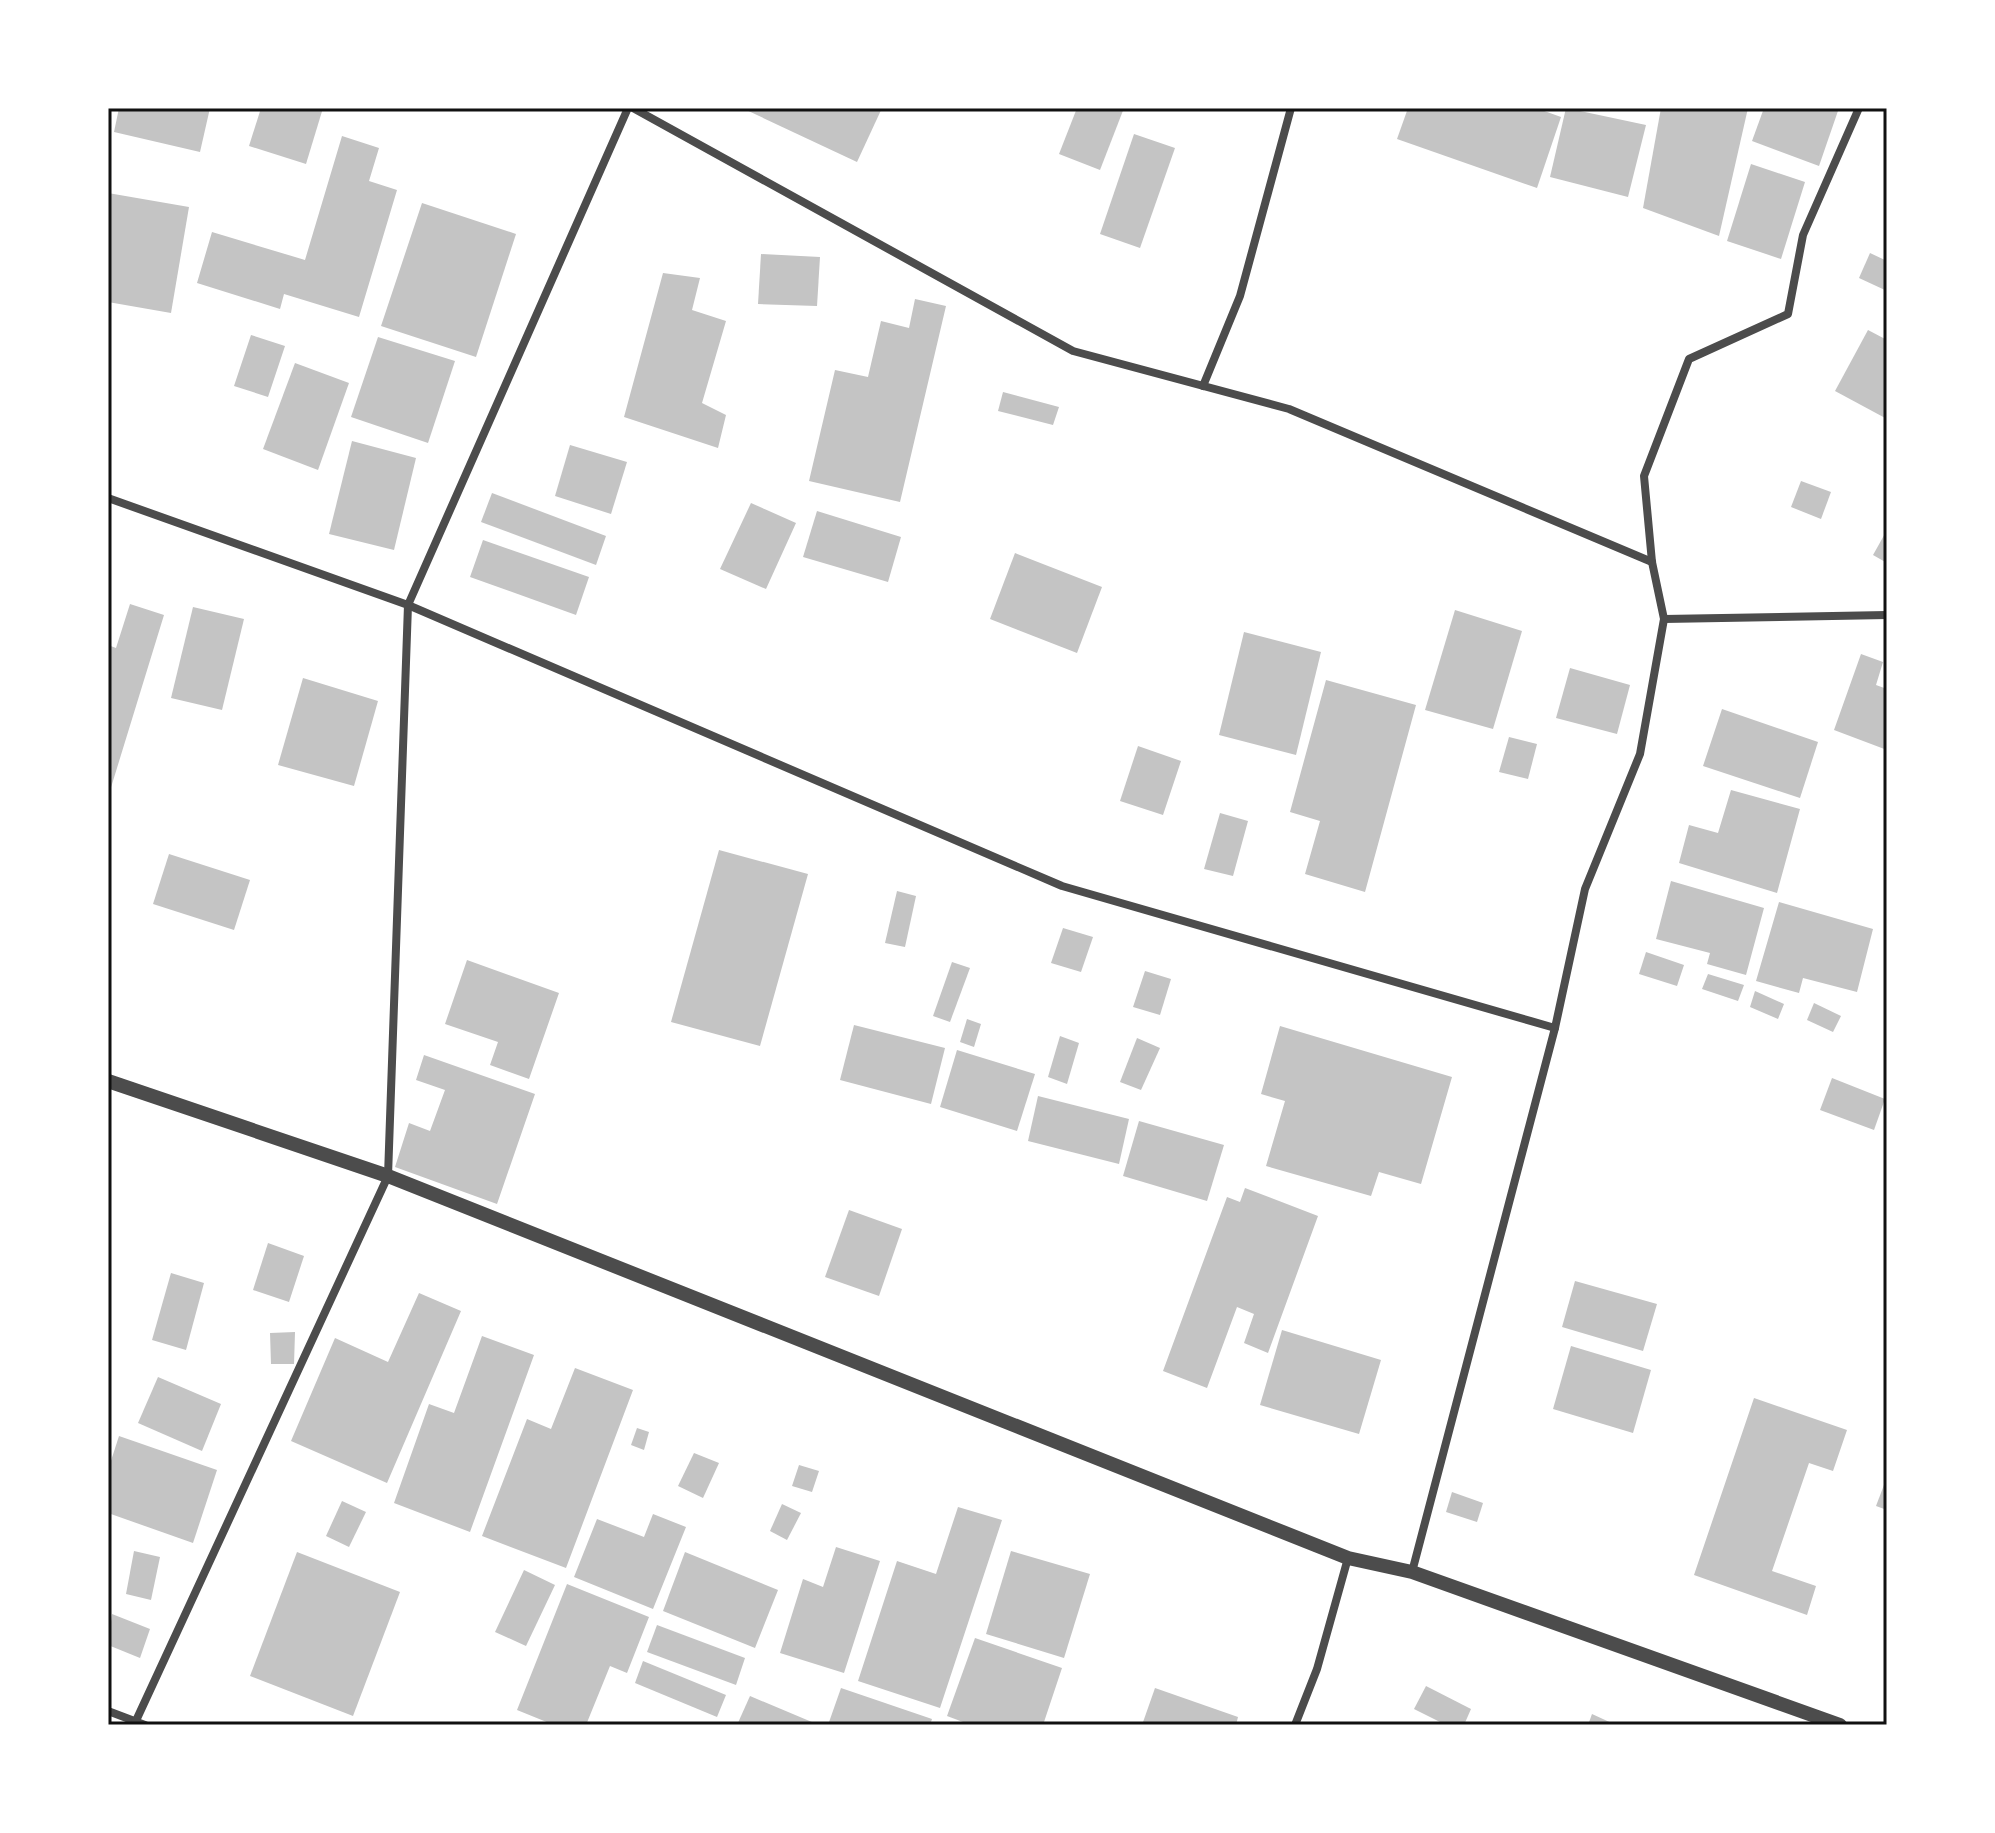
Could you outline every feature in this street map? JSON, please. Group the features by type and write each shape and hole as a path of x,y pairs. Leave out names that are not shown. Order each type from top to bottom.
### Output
{"street":[{"path":"108,1711 138,1724 388,1176 408,605 630,108 1073,351 1289,409 1652,562"},
{"path":"1203,386 1240,296 1291,108"},
{"path":"1412,1572 1555,1028 1585,889 1640,754 1664,619 1652,562 1644,476 1689,359 1788,314 1803,235 1859,108"},
{"path":"108,498 408,605 1062,886 1555,1028"},
{"path":"1664,619 1887,615"},
{"path":"108,1081 388,1176 1348,1558 1412,1572 1840,1725"},
{"path":"1295,1725 1317,1669 1348,1558"}],"building":[{"path":"119,108 210,108 200,152 114,132"},
{"path":"261,108 323,108 306,164 249,146"},
{"path":"742,108 882,108 857,162"},
{"path":"1077,108 1124,108 1100,170 1059,154"},
{"path":"1408,108 1536,108 1561,117 1537,188 1397,139"},
{"path":"1566,108 1646,125 1628,197 1550,177"},
{"path":"1661,108 1748,108 1719,236 1643,208"},
{"path":"1764,108 1839,108 1819,166 1752,141"},
{"path":"1134,134 1175,148 1140,248 1100,234"},
{"path":"342,136 379,148 369,181 397,190 359,317 284,294 280,309 197,283 212,232 305,260"},
{"path":"1751,164 1805,182 1781,259 1727,241"},
{"path":"108,193 189,207 171,313 108,302"},
{"path":"422,203 516,234 476,357 381,326"},
{"path":"1870,253 1887,261 1887,291 1859,278"},
{"path":"761,254 820,257 817,306 758,304"},
{"path":"663,273 700,278 692,310 726,321 702,403 726,415 718,448 624,417"},
{"path":"915,299 946,306 900,502 809,481 835,370 868,377 881,321 909,328"},
{"path":"1868,330 1887,340 1887,419 1835,391"},
{"path":"251,335 285,346 268,397 234,386"},
{"path":"378,337 455,361 428,443 351,417"},
{"path":"295,363 349,383 318,470 263,449"},
{"path":"1003,392 1059,407 1053,425 998,411"},
{"path":"352,441 416,458 394,550 329,534"},
{"path":"570,445 627,462 611,514 555,496"},
{"path":"1801,481 1831,492 1821,519 1791,507"},
{"path":"492,493 606,536 596,565 481,522"},
{"path":"751,503 796,523 766,589 720,569"},
{"path":"817,511 901,537 888,582 803,557"},
{"path":"1887,530 1887,563 1873,555"},
{"path":"483,540 589,577 576,615 470,577"},
{"path":"1015,553 1102,587 1077,653 990,619"},
{"path":"130,604 164,615 109,794 108,645 116,648"},
{"path":"193,607 244,619 222,710 171,698"},
{"path":"1455,610 1522,631 1493,729 1425,710"},
{"path":"1244,632 1321,652 1296,755 1219,735"},
{"path":"1861,654 1883,662 1876,685 1887,689 1887,750 1834,730"},
{"path":"1570,668 1630,685 1617,734 1556,718"},
{"path":"303,678 378,701 354,786 278,765"},
{"path":"1326,680 1416,705 1365,892 1305,874 1320,821 1290,812"},
{"path":"1722,709 1818,742 1800,798 1703,766"},
{"path":"1509,737 1537,744 1528,779 1499,772"},
{"path":"1138,746 1181,761 1163,815 1120,801"},
{"path":"1731,790 1800,809 1777,893 1679,863 1689,825 1718,833"},
{"path":"1220,813 1248,821 1233,876 1204,869"},
{"path":"719,850 808,874 760,1046 671,1022"},
{"path":"169,854 250,880 234,930 153,904"},
{"path":"1671,881 1764,908 1746,975 1707,964 1710,953 1656,939"},
{"path":"897,891 916,896 905,947 885,943"},
{"path":"1779,902 1873,929 1857,992 1803,978 1799,993 1756,981"},
{"path":"1063,928 1093,937 1081,972 1051,963"},
{"path":"1646,952 1684,965 1677,986 1639,974"},
{"path":"467,960 559,993 529,1079 490,1065 498,1042 445,1024"},
{"path":"952,962 970,968 950,1022 933,1016"},
{"path":"1145,971 1171,979 1160,1015 1133,1007"},
{"path":"1708,974 1744,985 1738,1001 1702,989"},
{"path":"1755,991 1784,1004 1778,1019 1750,1007"},
{"path":"1814,1003 1841,1016 1833,1032 1807,1020"},
{"path":"967,1019 981,1024 974,1047 960,1042"},
{"path":"854,1025 945,1048 931,1104 840,1080"},
{"path":"1280,1026 1452,1077 1421,1184 1379,1172 1371,1196 1266,1166 1285,1101 1261,1094"},
{"path":"1060,1036 1079,1043 1067,1084 1048,1077"},
{"path":"1137,1038 1160,1048 1141,1090 1120,1082"},
{"path":"957,1050 1035,1074 1017,1131 940,1107"},
{"path":"424,1055 535,1094 497,1204 395,1167 409,1123 430,1131 445,1090 416,1080"},
{"path":"1832,1078 1885,1099 1874,1130 1820,1110"},
{"path":"1038,1096 1129,1119 1119,1164 1028,1141"},
{"path":"1139,1121 1224,1145 1207,1201 1123,1176"},
{"path":"1245,1188 1318,1216 1268,1353 1244,1343 1254,1314 1237,1307 1207,1388 1163,1371 1227,1197 1240,1202"},
{"path":"849,1210 902,1229 879,1296 825,1277"},
{"path":"268,1243 304,1256 289,1302 253,1290"},
{"path":"171,1273 204,1283 186,1350 152,1340"},
{"path":"1575,1281 1657,1304 1643,1351 1562,1327"},
{"path":"419,1293 461,1311 387,1483 291,1441 335,1338 388,1362"},
{"path":"1282,1330 1381,1360 1359,1434 1260,1405"},
{"path":"295,1332 294,1364 271,1364 270,1333"},
{"path":"482,1336 534,1355 470,1532 394,1503 429,1404 454,1413"},
{"path":"1571,1346 1651,1370 1633,1433 1553,1409"},
{"path":"575,1368 633,1390 566,1568 482,1536 527,1419 551,1429"},
{"path":"158,1377 221,1404 202,1451 138,1423"},
{"path":"1754,1398 1847,1430 1833,1471 1809,1463 1772,1571 1816,1586 1807,1615 1694,1575"},
{"path":"637,1428 649,1432 644,1450 631,1445"},
{"path":"119,1436 217,1470 193,1543 108,1513 108,1470"},
{"path":"694,1453 719,1463 703,1498 678,1486"},
{"path":"799,1465 819,1471 812,1492 792,1486"},
{"path":"1887,1477 1887,1510 1876,1506"},
{"path":"1452,1492 1483,1503 1477,1522 1446,1512"},
{"path":"342,1501 366,1512 349,1547 326,1536"},
{"path":"782,1504 801,1513 787,1540 770,1531"},
{"path":"958,1507 1002,1520 940,1708 858,1681 897,1561 936,1574"},
{"path":"653,1514 686,1527 653,1609 574,1577 597,1519 644,1537"},
{"path":"836,1547 880,1561 844,1673 780,1653 803,1579 823,1587"},
{"path":"134,1551 160,1557 151,1600 126,1594"},
{"path":"1011,1551 1090,1574 1064,1658 986,1634"},
{"path":"297,1552 400,1592 353,1716 250,1676"},
{"path":"685,1552 778,1590 755,1648 663,1611"},
{"path":"524,1570 555,1585 526,1646 495,1632"},
{"path":"567,1584 649,1617 627,1673 610,1666 586,1725 554,1725 517,1710"},
{"path":"112,1614 150,1629 140,1658 108,1645"},
{"path":"657,1625 745,1658 736,1685 647,1652"},
{"path":"975,1638 1062,1668 1043,1725 971,1725 947,1716"},
{"path":"643,1661 726,1695 717,1717 635,1683"},
{"path":"1426,1686 1471,1709 1464,1725 1446,1725 1414,1709"},
{"path":"841,1688 932,1719 930,1725 828,1725"},
{"path":"1155,1688 1238,1717 1236,1725 1142,1725"},
{"path":"750,1696 819,1725 737,1725"},
{"path":"1592,1714 1616,1725 1588,1725"}]}
